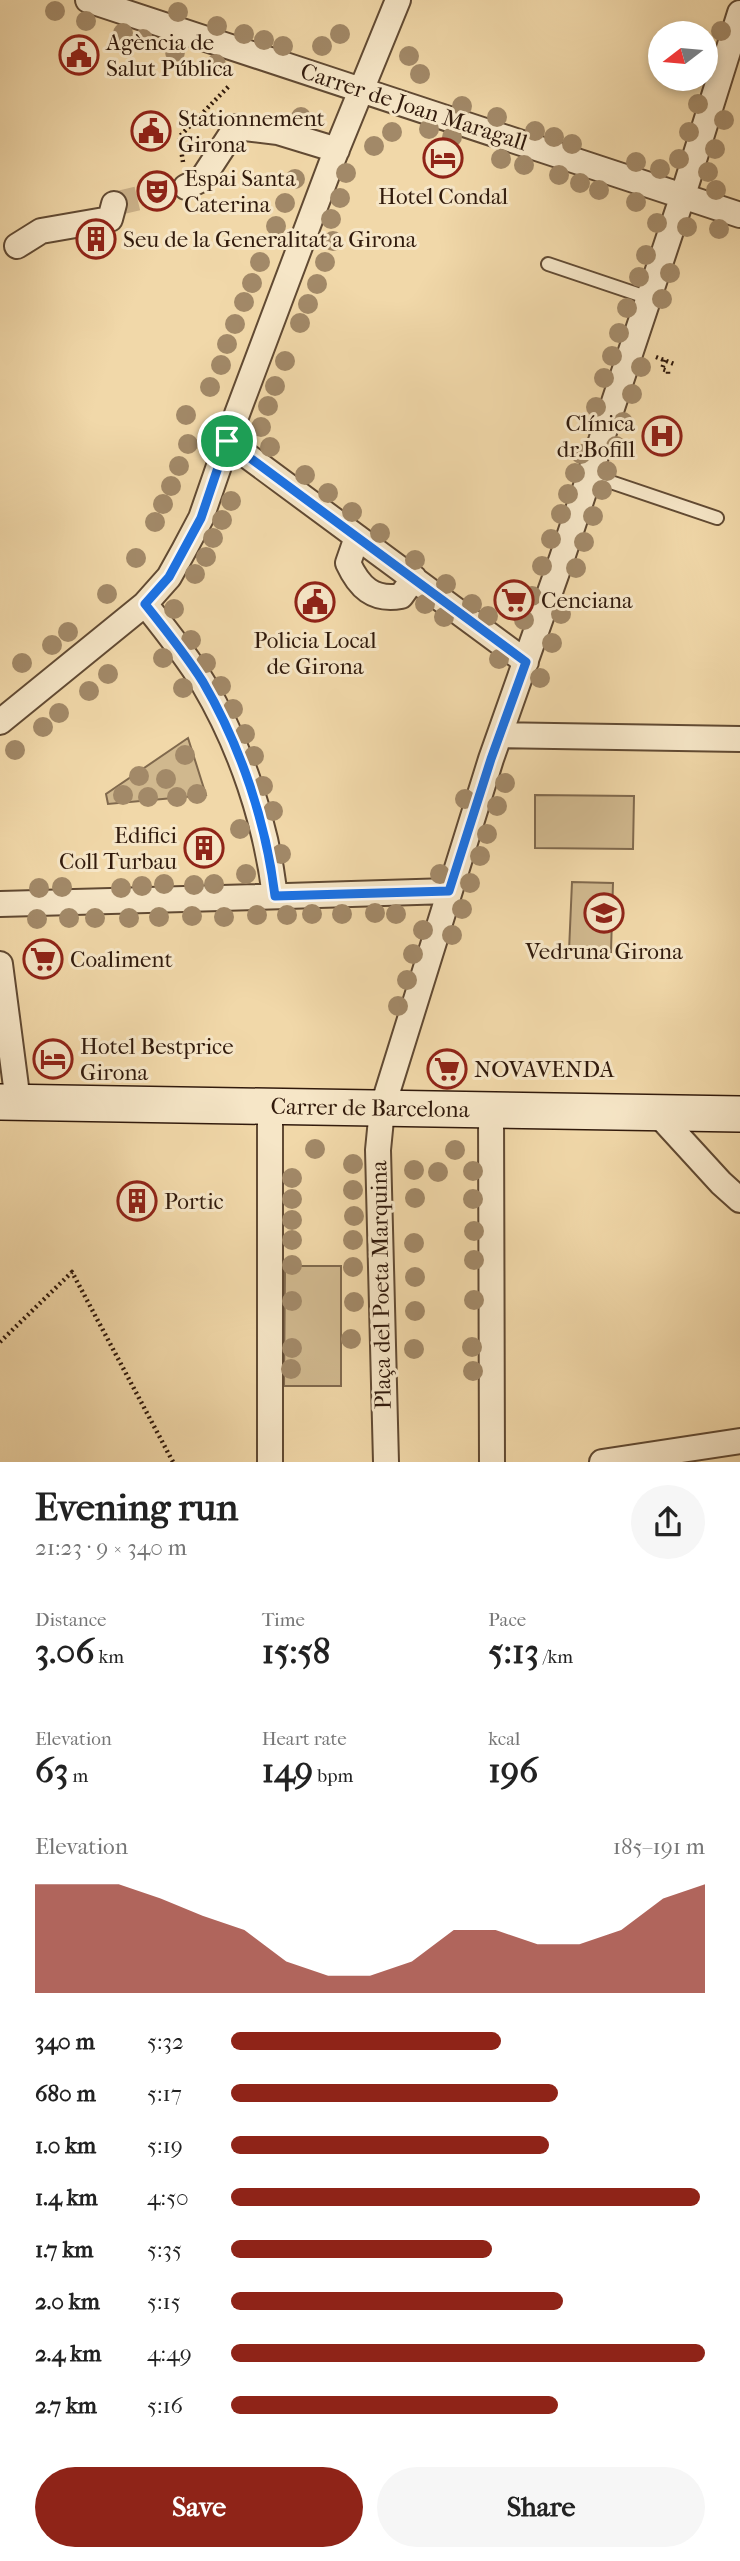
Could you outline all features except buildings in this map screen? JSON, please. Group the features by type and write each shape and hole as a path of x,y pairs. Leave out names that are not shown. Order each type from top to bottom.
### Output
{"main road":[{"name":"Carrer de Barcelona","path":"9,1102 740,1114"}],"street":[{"name":"Carrer de Joan Maragall","path":"88,0 740,215"},
{"path":"0,722 145,604 169,577 201,518 227,441 337,150 397,0"},
{"name":"Plaça del Poeta Marquina","path":"386,1462 378,1150 382,1108 500,735 649,298 740,13"},
{"path":"186,187 202,179 236,127 278,132 337,150"},
{"path":"17,246 41,231 110,219 114,204"},
{"path":"227,441 526,662"},
{"path":"357,537 348,563 356,580 372,592 385,598 401,596 414,578"},
{"path":"145,604 201,680 222,718 242,763 256,806 275,896"},
{"path":"500,735 740,739"},
{"path":"0,904 449,891"},
{"path":"0,964 9,1102"},
{"path":"270,1107 270,1462"},
{"path":"491,1110 492,1462"},
{"path":"656,1112 740,1200"},
{"path":"602,1462 740,1441"}],"lane":[{"path":"548,264 649,298"},
{"path":"590,475 716,518"}],"path":[{"path":"186,187 179,137 230,85"},
{"path":"656,357 674,364"},
{"path":"665,360 662,369 668,371 668,374"},
{"path":"0,1342 72,1272 173,1462"}],"shaded area":[{"path":"188,738 206,795 108,804 106,794"},
{"path":"535,795 634,796 633,849 535,848"},
{"path":"572,882 613,883 611,952 569,951"},
{"path":"285,1266 341,1266 341,1386 284,1386"}],"tunnel":[{"path":"114,204 186,187"}],"place":[{"name":"Agència de Salut Pública","path":"79,55"},
{"name":"Stationnement Girona","path":"151,131"},
{"name":"Hotel Condal","path":"443,158"},
{"name":"Espai Santa Caterina","path":"157,191"},
{"name":"Seu de la Generalitat a Girona","path":"96,239"},
{"name":"Clínica dr.Bofill","path":"662,436"},
{"name":"Cenciana","path":"514,600"},
{"name":"Policia Local de Girona","path":"315,602"},
{"name":"Edifici Coll Turbau","path":"204,848"},
{"name":"Vedruna Girona","path":"604,913"},
{"name":"Coaliment","path":"43,959"},
{"name":"Hotel Bestprice Girona","path":"53,1059"},
{"name":"NOVAVENDA","path":"447,1069"},
{"name":"Portic","path":"137,1201"}],"route":[{"path":"227,441 526,662 491,759 449,891 275,896 256,806 242,763 222,718 201,680 145,604 169,577 201,518 227,441"}]}
